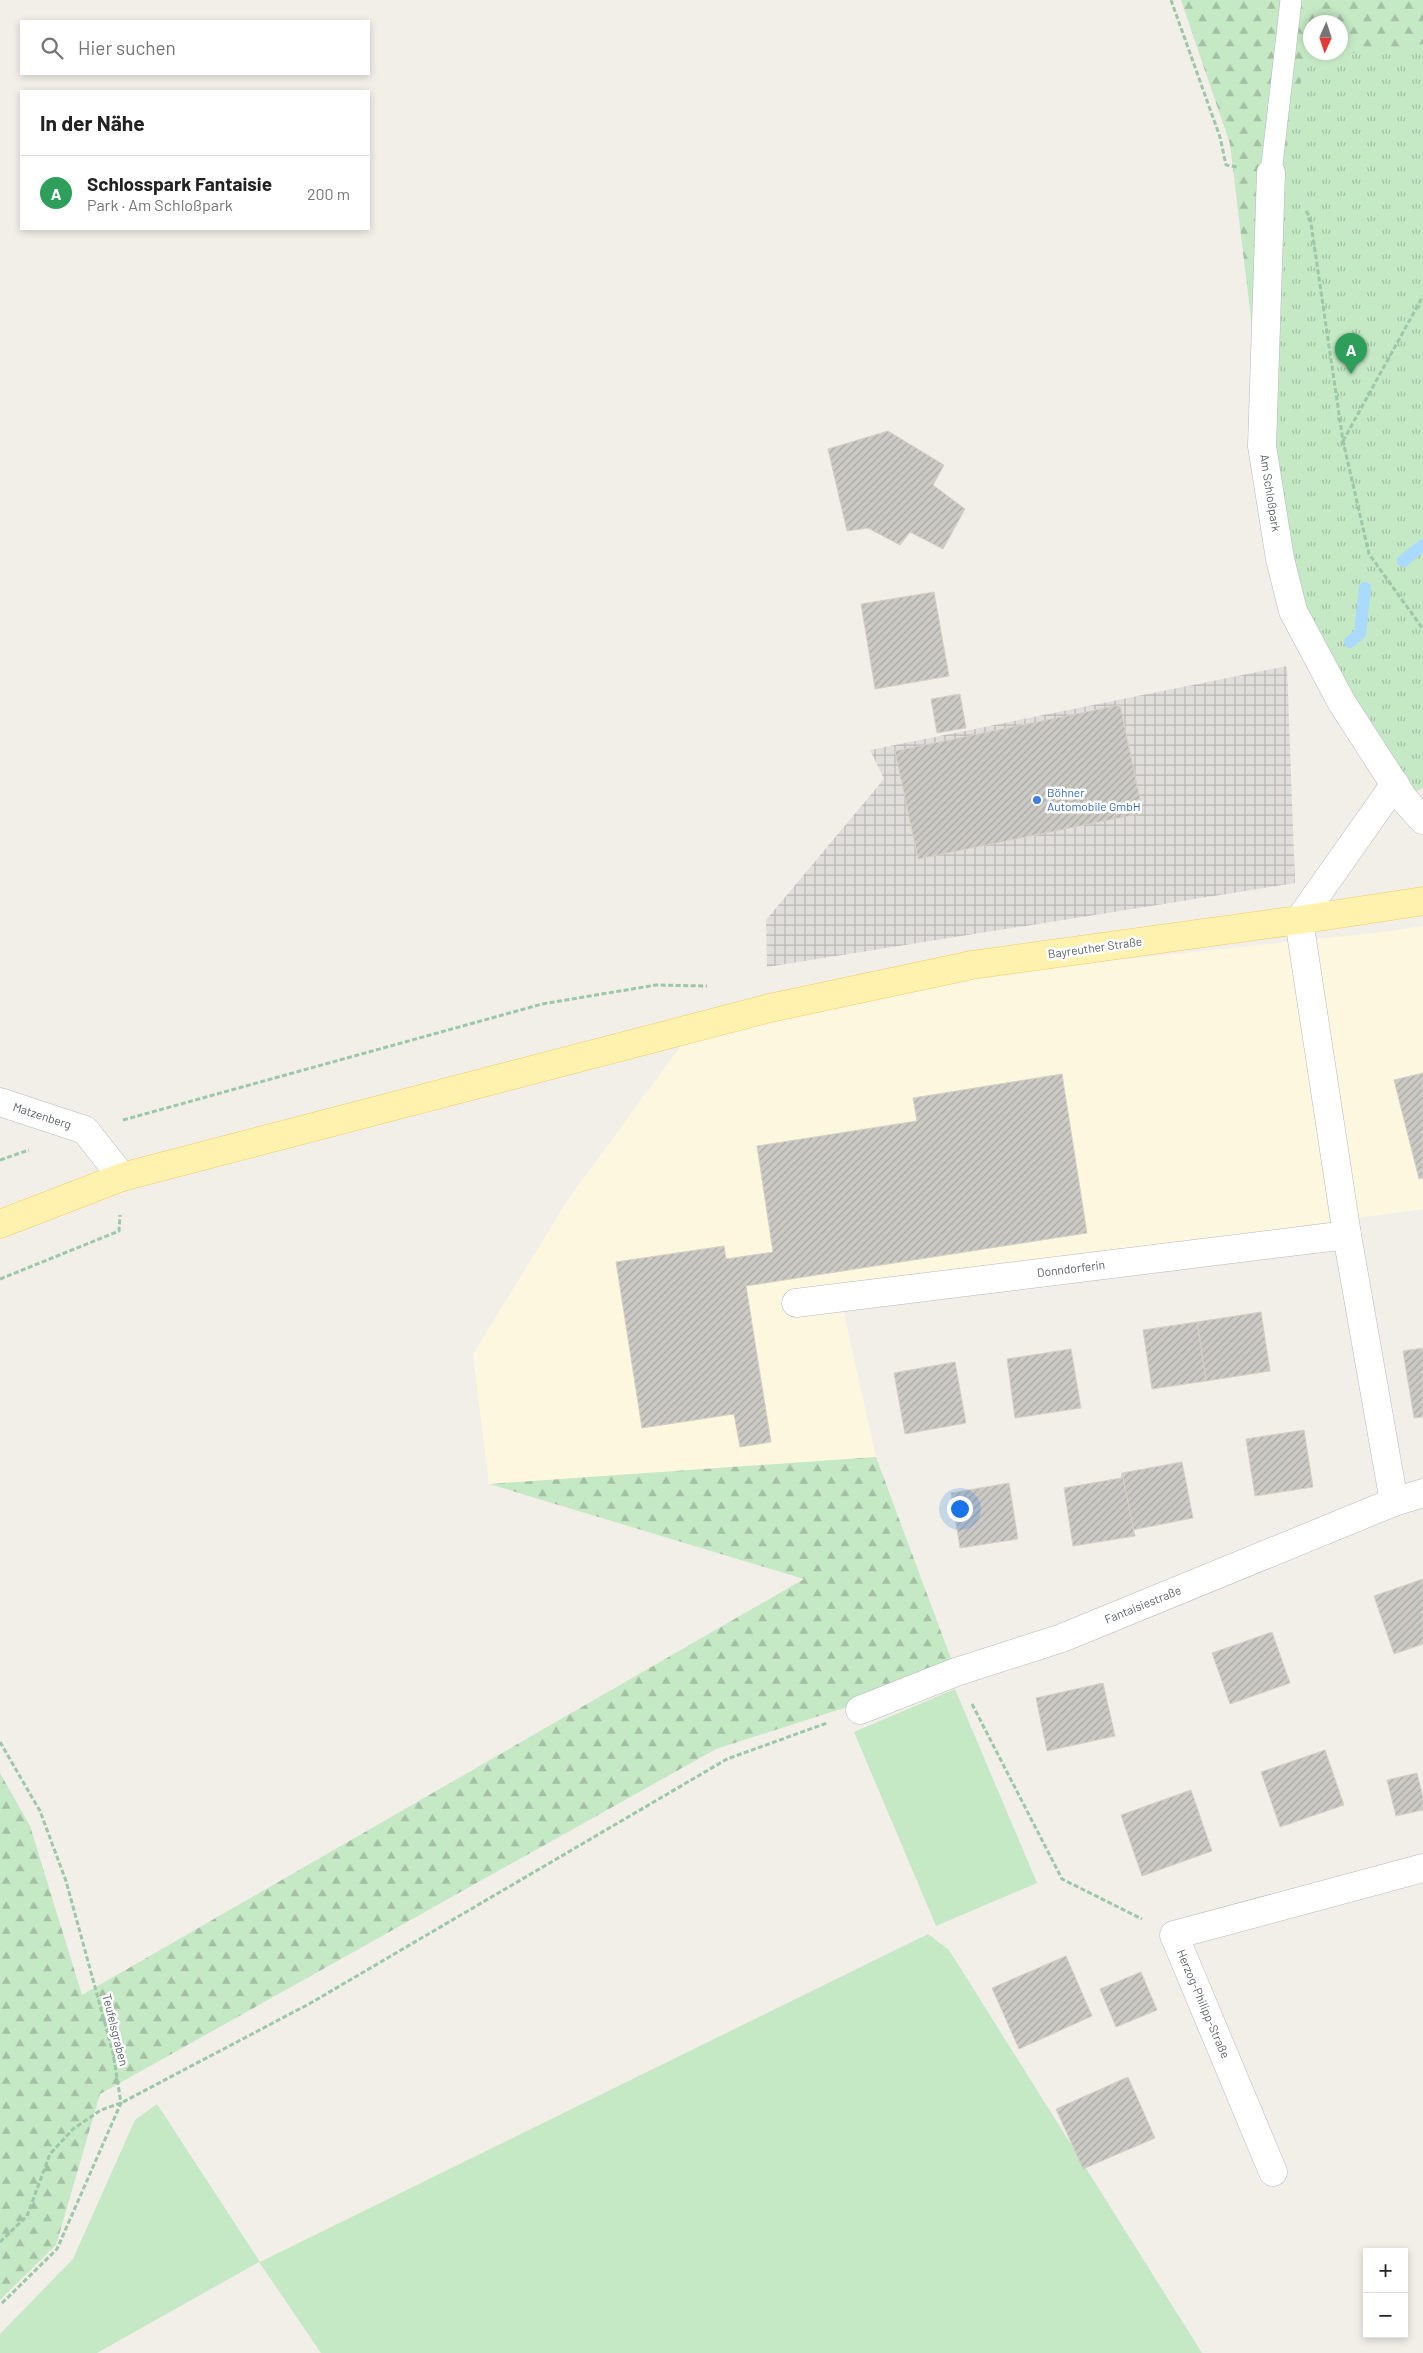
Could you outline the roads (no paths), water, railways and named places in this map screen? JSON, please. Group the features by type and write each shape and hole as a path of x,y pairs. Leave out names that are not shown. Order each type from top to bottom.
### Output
{"main road":[{"name":"Bayreuther Straße","path":"0,1224 122,1177 770,1008 972,965 1423,901"}],"street":[{"name":"Am Schloßpark","path":"1271,173 1262,446 1280,560 1293,611 1342,703 1395,784 1423,820"},
{"path":"1394,1502 1347,1235 1299,920 1395,784"},
{"name":"Matzenberg","path":"0,1102 85,1130 122,1177"},
{"name":"Donndorferin","path":"796,1303 1347,1235"},
{"name":"Fantaisiestraße","path":"860,1710 956,1672 1062,1638 1394,1502 1423,1493"},
{"name":"Herzog-Philipp-Straße","path":"1273,2172 1174,1935 1423,1868"}],"lane":[{"path":"1271,173 1291,0"}],"waterway":[{"path":"1403,561 1423,545"},
{"path":"1350,642 1360,633 1365,588"}],"place":[{"name":"Schlosspark Fantaisie","path":"1351,374"},
{"name":"Böhner Automobile GmbH","path":"1037,800"}]}
